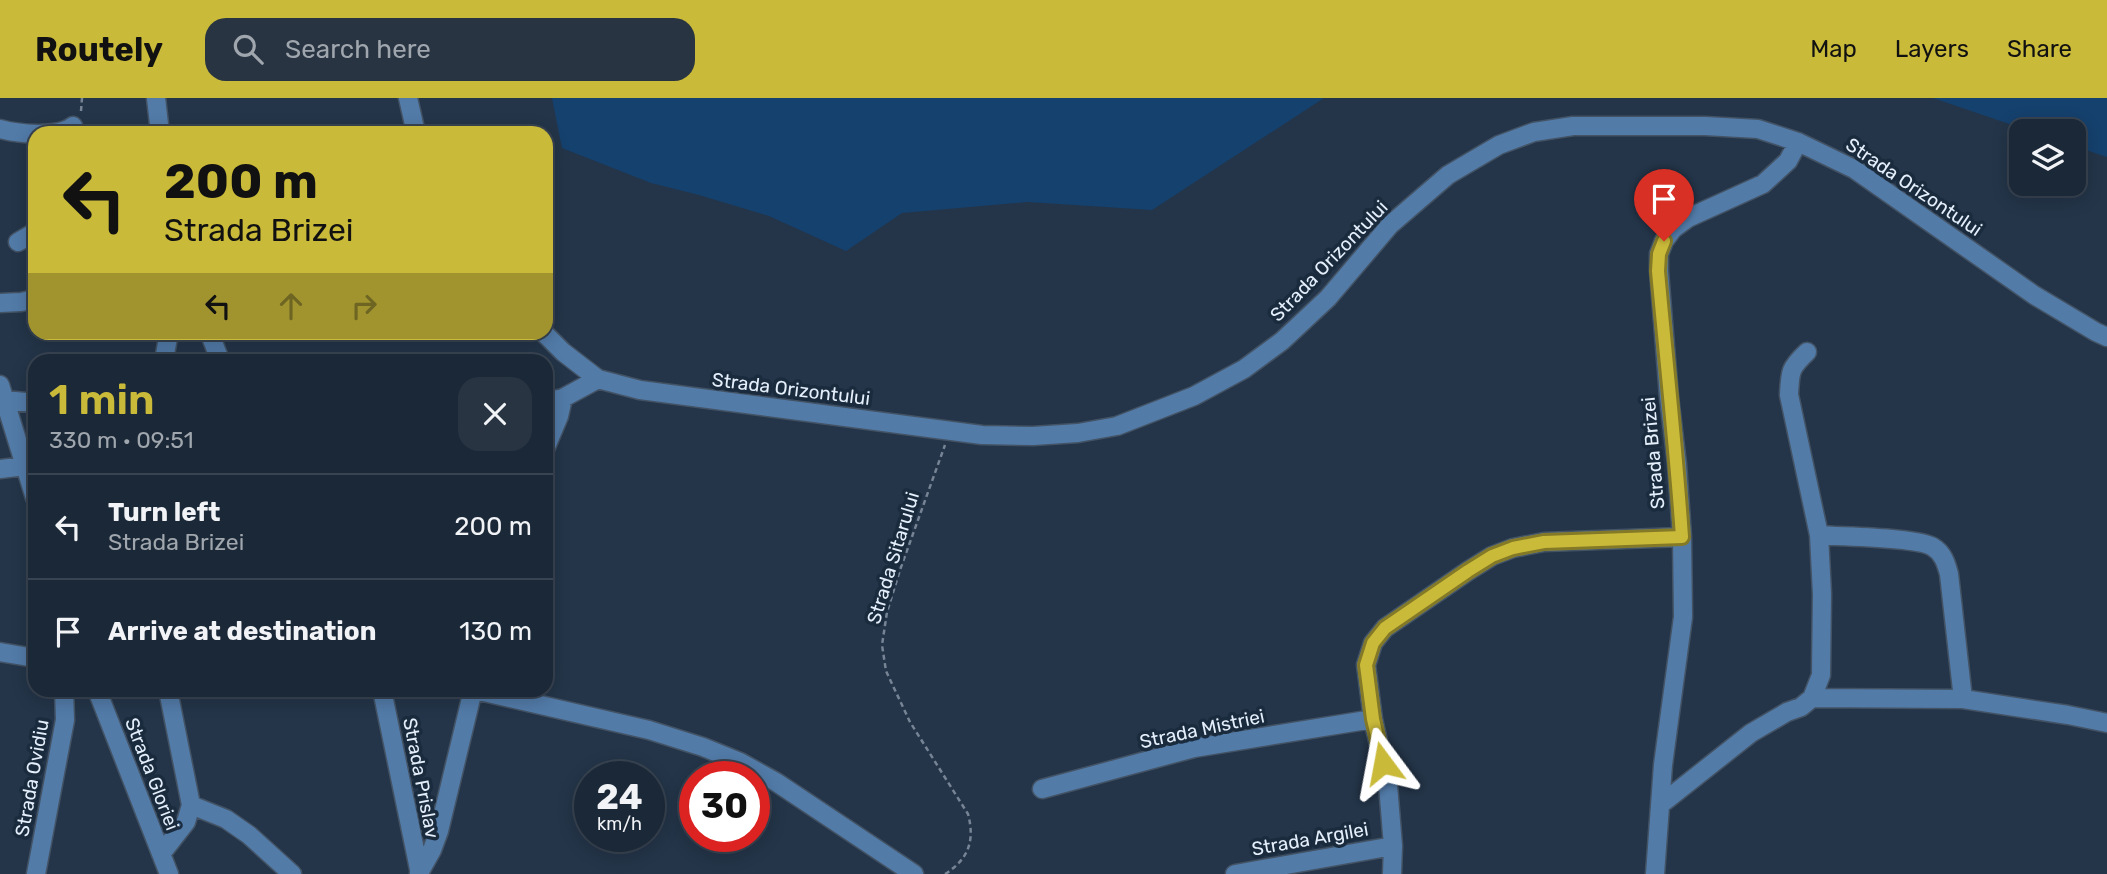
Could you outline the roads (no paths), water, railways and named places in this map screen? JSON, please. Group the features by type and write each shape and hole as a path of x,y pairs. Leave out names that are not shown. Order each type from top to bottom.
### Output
{"street":[{"path":"156,98 159,126"},
{"path":"408,98 414,126"},
{"name":"Strada Orizontului","path":"551,340 598,379 640,390 982,435 1078,433 1117,426 1194,397 1244,369 1282,341 1328,298 1390,225 1448,175 1499,145 1534,132 1573,126 1705,126 1758,129 1798,142 1854,169 2034,295 2107,337"},
{"path":"0,129 28,133"},
{"name":"Strada Brizei","path":"1656,874 1663,765 1683,617 1682,537 1658,271 1659,254 1673,229 1688,218 1763,184 1788,161 1798,142"},
{"path":"18,242 28,236"},
{"path":"0,303 28,300"},
{"path":"1660,805 1751,733 1801,707 1812,698 1821,675 1822,594 1819,536 1789,395 1793,365 1807,352"},
{"path":"553,430 559,416 555,400 598,379"},
{"path":"3,392 28,401"},
{"path":"3,392 28,476"},
{"path":"0,469 25,466"},
{"path":"1819,536 1923,542 1940,552 1946,561 1949,575 1963,699"},
{"path":"1392,874 1393,846 1388,785 1373,719 1366,665 1373,643 1385,628 1492,556 1513,548 1544,542 1682,537"},
{"path":"0,652 28,656"},
{"name":"Strada Ovidiu","path":"36,874 65,720 64,697"},
{"name":"Strada Gloriei","path":"100,697 167,873"},
{"path":"161,854 186,822 191,805 169,697"},
{"name":"Strada Prislav","path":"383,697 420,874"},
{"path":"420,874 439,831 472,697"},
{"path":"505,697 649,730 740,762 776,782 914,874"},
{"path":"1812,698 1963,699 2107,723"},
{"name":"Strada Mistriei","path":"1042,789 1194,748 1373,719"},
{"path":"191,805 226,819 292,874"},
{"name":"Strada Argilei","path":"1235,874 1393,846"}]}
